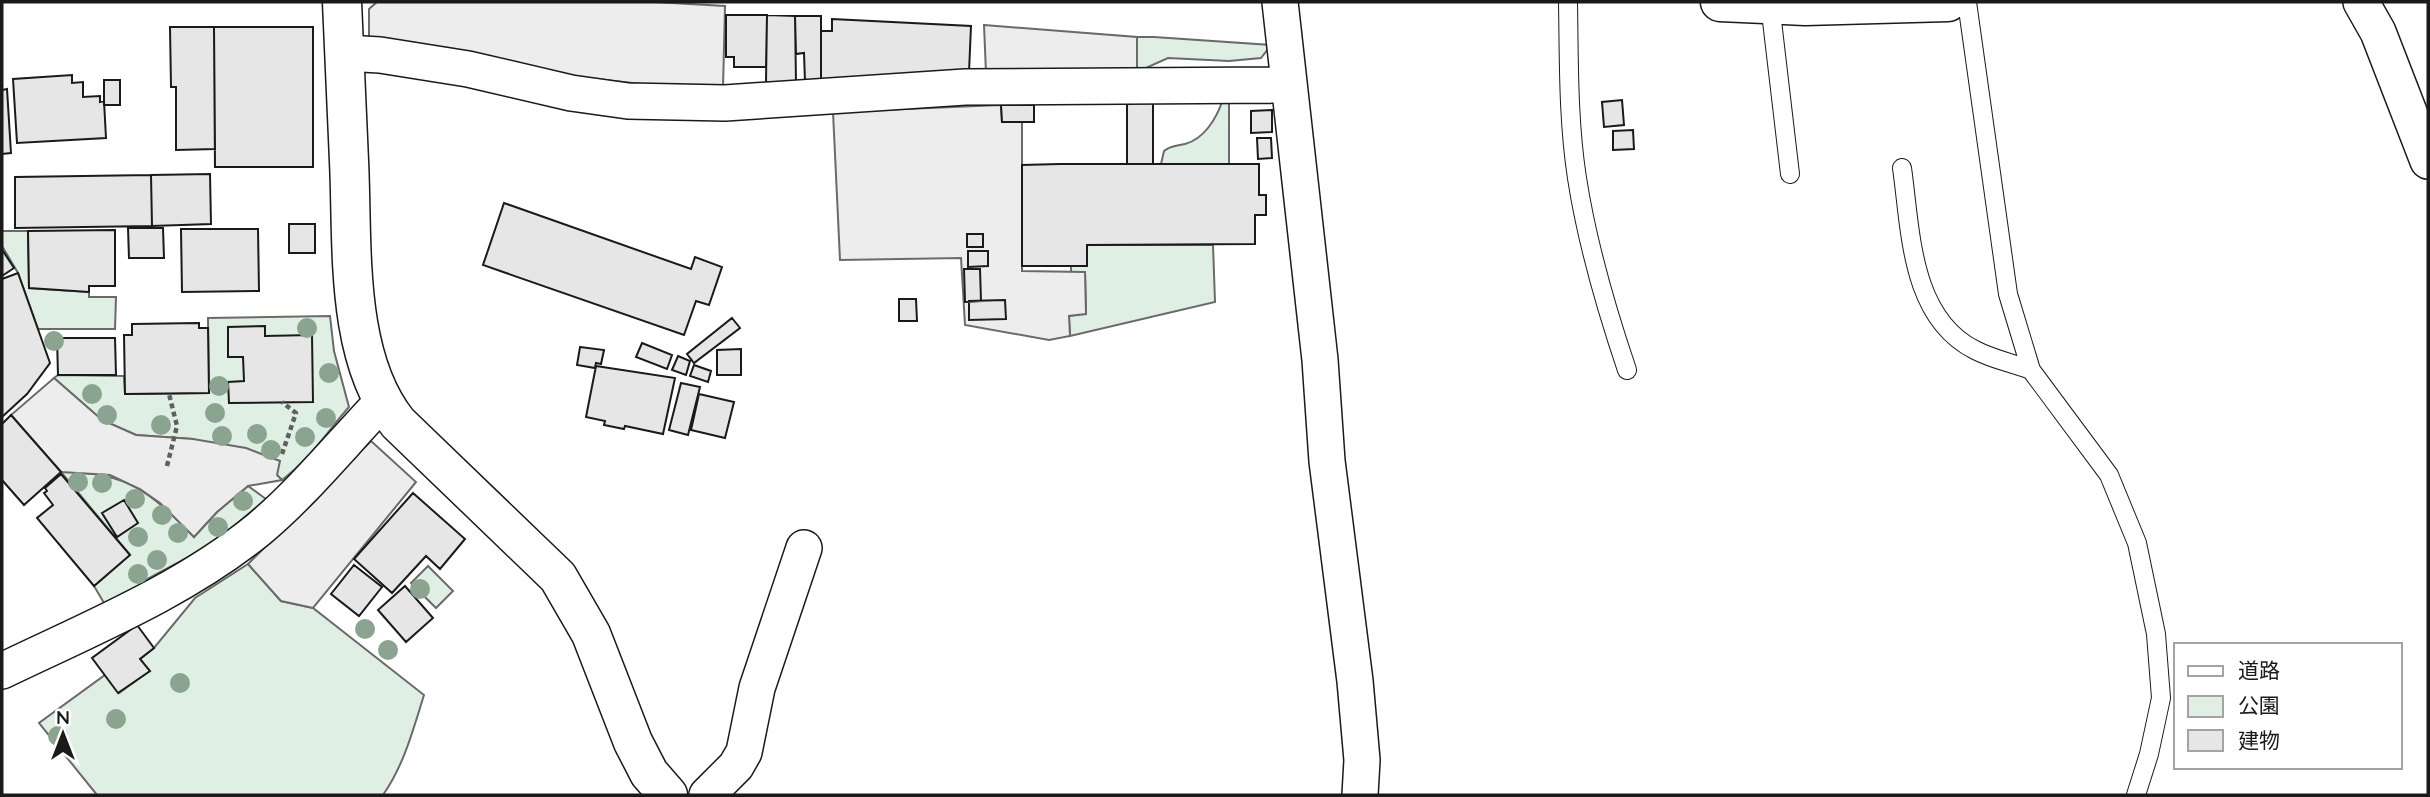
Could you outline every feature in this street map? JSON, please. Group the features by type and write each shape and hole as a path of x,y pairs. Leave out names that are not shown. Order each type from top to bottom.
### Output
{"main road":[{"path":"342,2 357,313 371,379 382,402 447,474 540,556 558,578 591,635 633,742 649,773 668,795"},
{"path":"1720,2 1948,2"}],"street":[{"path":"1280,2 1318,346 1327,461 1355,681 1362,768 1360,795"},
{"path":"2361,2 2378,32 2428,161"},
{"path":"345,53 380,55 468,69 571,93 628,101 725,103 965,88 1288,85"},
{"path":"2,671 141,604 232,549 289,502 382,402"},
{"path":"707,795 736,766 744,752 757,688 804,548"}],"lane":[{"path":"1568,2 1577,180 1607,313 1627,370"},
{"path":"1967,2 2008,294 2031,370 2109,475 2137,542 2156,635 2161,698 2149,754 2136,795"},
{"path":"1770,4 1774,58 1790,174"},
{"path":"1902,168 1915,258 1926,300 1944,328 1974,350 2031,370"}],"path":[{"path":"167,466 177,426 169,394"},
{"path":"280,461 296,413 282,402"}],"green space":[{"path":"1137,37 1271,45 1261,58 1229,61 1168,58 1137,72"},
{"path":"1222,102 1229,103 1229,164 1161,164 1164,151 1192,141 1203,133 1213,121"},
{"path":"2,231 28,231 29,288 89,292 89,297 116,297 115,329 38,329 18,273 2,246"},
{"path":"1087,245 1213,245 1215,302 1070,336 1069,316 1086,313 1085,272 1071,272 1071,266 1087,266"},
{"path":"330,316 334,351 349,407 309,455 282,480 277,475 277,468 193,439 136,435 102,420 54,378 58,375 124,376 125,394 209,393 208,318"},
{"path":"61,472 103,475 136,487 164,508 194,537 217,512 248,486 266,499 213,544 149,578 118,601 104,603 94,586 130,555"},
{"path":"248,564 281,601 313,608 424,695 402,759 383,795 97,795 39,723 105,675 119,693 149,671 140,659 154,648 195,598"},
{"path":"428,566 453,591 436,608 411,583"}],"shaded area":[{"path":"377,2 654,2 725,6 723,89 660,86 560,75 369,44 369,9"},
{"path":"984,25 1137,37 1137,72 986,73"},
{"path":"1001,105 1002,122 1022,122 1022,271 1085,272 1086,314 1069,316 1070,336 1049,340 965,325 961,258 840,260 833,112"},
{"path":"54,378 102,420 136,435 193,439 246,448 280,461 277,475 282,480 248,486 217,512 194,537 160,503 140,489 110,475 61,472 11,415"},
{"path":"371,441 416,482 313,608 281,601 248,564"}],"building":[{"path":"726,15 767,15 766,67 734,67 734,57 726,57"},
{"path":"767,15 795,16 796,82 766,82"},
{"path":"795,16 821,16 821,82 805,82 804,53 796,54"},
{"path":"832,19 971,26 969,72 821,82 821,31 832,31"},
{"path":"170,27 214,27 215,149 176,150 176,87 171,87"},
{"path":"214,27 313,27 313,167 215,167"},
{"path":"72,75 72,83 83,82 83,97 100,96 100,102 104,101 106,138 17,143 13,79"},
{"path":"104,80 120,80 120,105 104,105"},
{"path":"7,89 11,153 2,154 2,90"},
{"path":"1622,100 1624,125 1604,127 1602,102"},
{"path":"1127,103 1153,103 1153,164 1127,164"},
{"path":"1001,105 1034,105 1034,122 1002,122"},
{"path":"1272,110 1272,132 1251,133 1251,111"},
{"path":"1633,130 1634,149 1613,150 1613,131"},
{"path":"1257,138 1271,138 1272,158 1258,159"},
{"path":"1259,164 1259,195 1266,195 1266,215 1255,215 1255,244 1087,245 1087,266 1022,266 1022,165"},
{"path":"210,174 211,224 152,226 151,175"},
{"path":"151,175 152,226 15,228 15,177"},
{"path":"504,203 691,269 695,257 722,267 709,305 696,301 684,335 483,265"},
{"path":"289,224 315,224 315,253 289,253"},
{"path":"128,228 163,228 164,258 129,258"},
{"path":"181,229 258,229 259,291 182,292"},
{"path":"115,230 115,286 89,286 89,292 29,288 28,231"},
{"path":"967,234 983,234 983,247 967,247"},
{"path":"968,251 988,251 988,266 968,267"},
{"path":"2,252 14,268 2,276"},
{"path":"964,269 980,269 981,301 965,302"},
{"path":"18,273 50,363 27,394 2,417 2,279"},
{"path":"899,299 916,299 917,321 899,321"},
{"path":"1005,300 1006,319 969,320 969,301"},
{"path":"732,318 740,328 694,363 687,354"},
{"path":"199,323 199,328 208,328 209,393 125,394 124,335 132,335 132,324"},
{"path":"265,326 265,336 312,335 313,402 229,403 228,382 244,381 243,357 228,357 228,327"},
{"path":"57,338 115,338 116,375 58,375"},
{"path":"642,343 672,355 667,369 636,357"},
{"path":"580,347 604,350 601,364 596,363 595,368 577,365"},
{"path":"741,349 741,375 717,375 717,350"},
{"path":"678,356 690,361 686,375 672,370"},
{"path":"694,365 711,371 708,382 690,376"},
{"path":"596,366 675,378 663,434 625,426 624,429 604,425 605,421 586,417"},
{"path":"681,383 700,387 688,435 669,430"},
{"path":"699,394 734,402 725,438 691,430"},
{"path":"11,415 61,472 24,505 2,480 2,424"},
{"path":"61,474 130,555 94,586 37,518 53,505 44,493 47,491 45,488"},
{"path":"413,493 465,539 440,569 426,556 392,593 354,559"},
{"path":"124,500 138,523 117,537 102,513"},
{"path":"354,565 382,587 359,616 331,594"},
{"path":"405,586 433,618 406,642 378,610"},
{"path":"137,625 154,648 140,659 150,671 118,693 92,658"}]}
